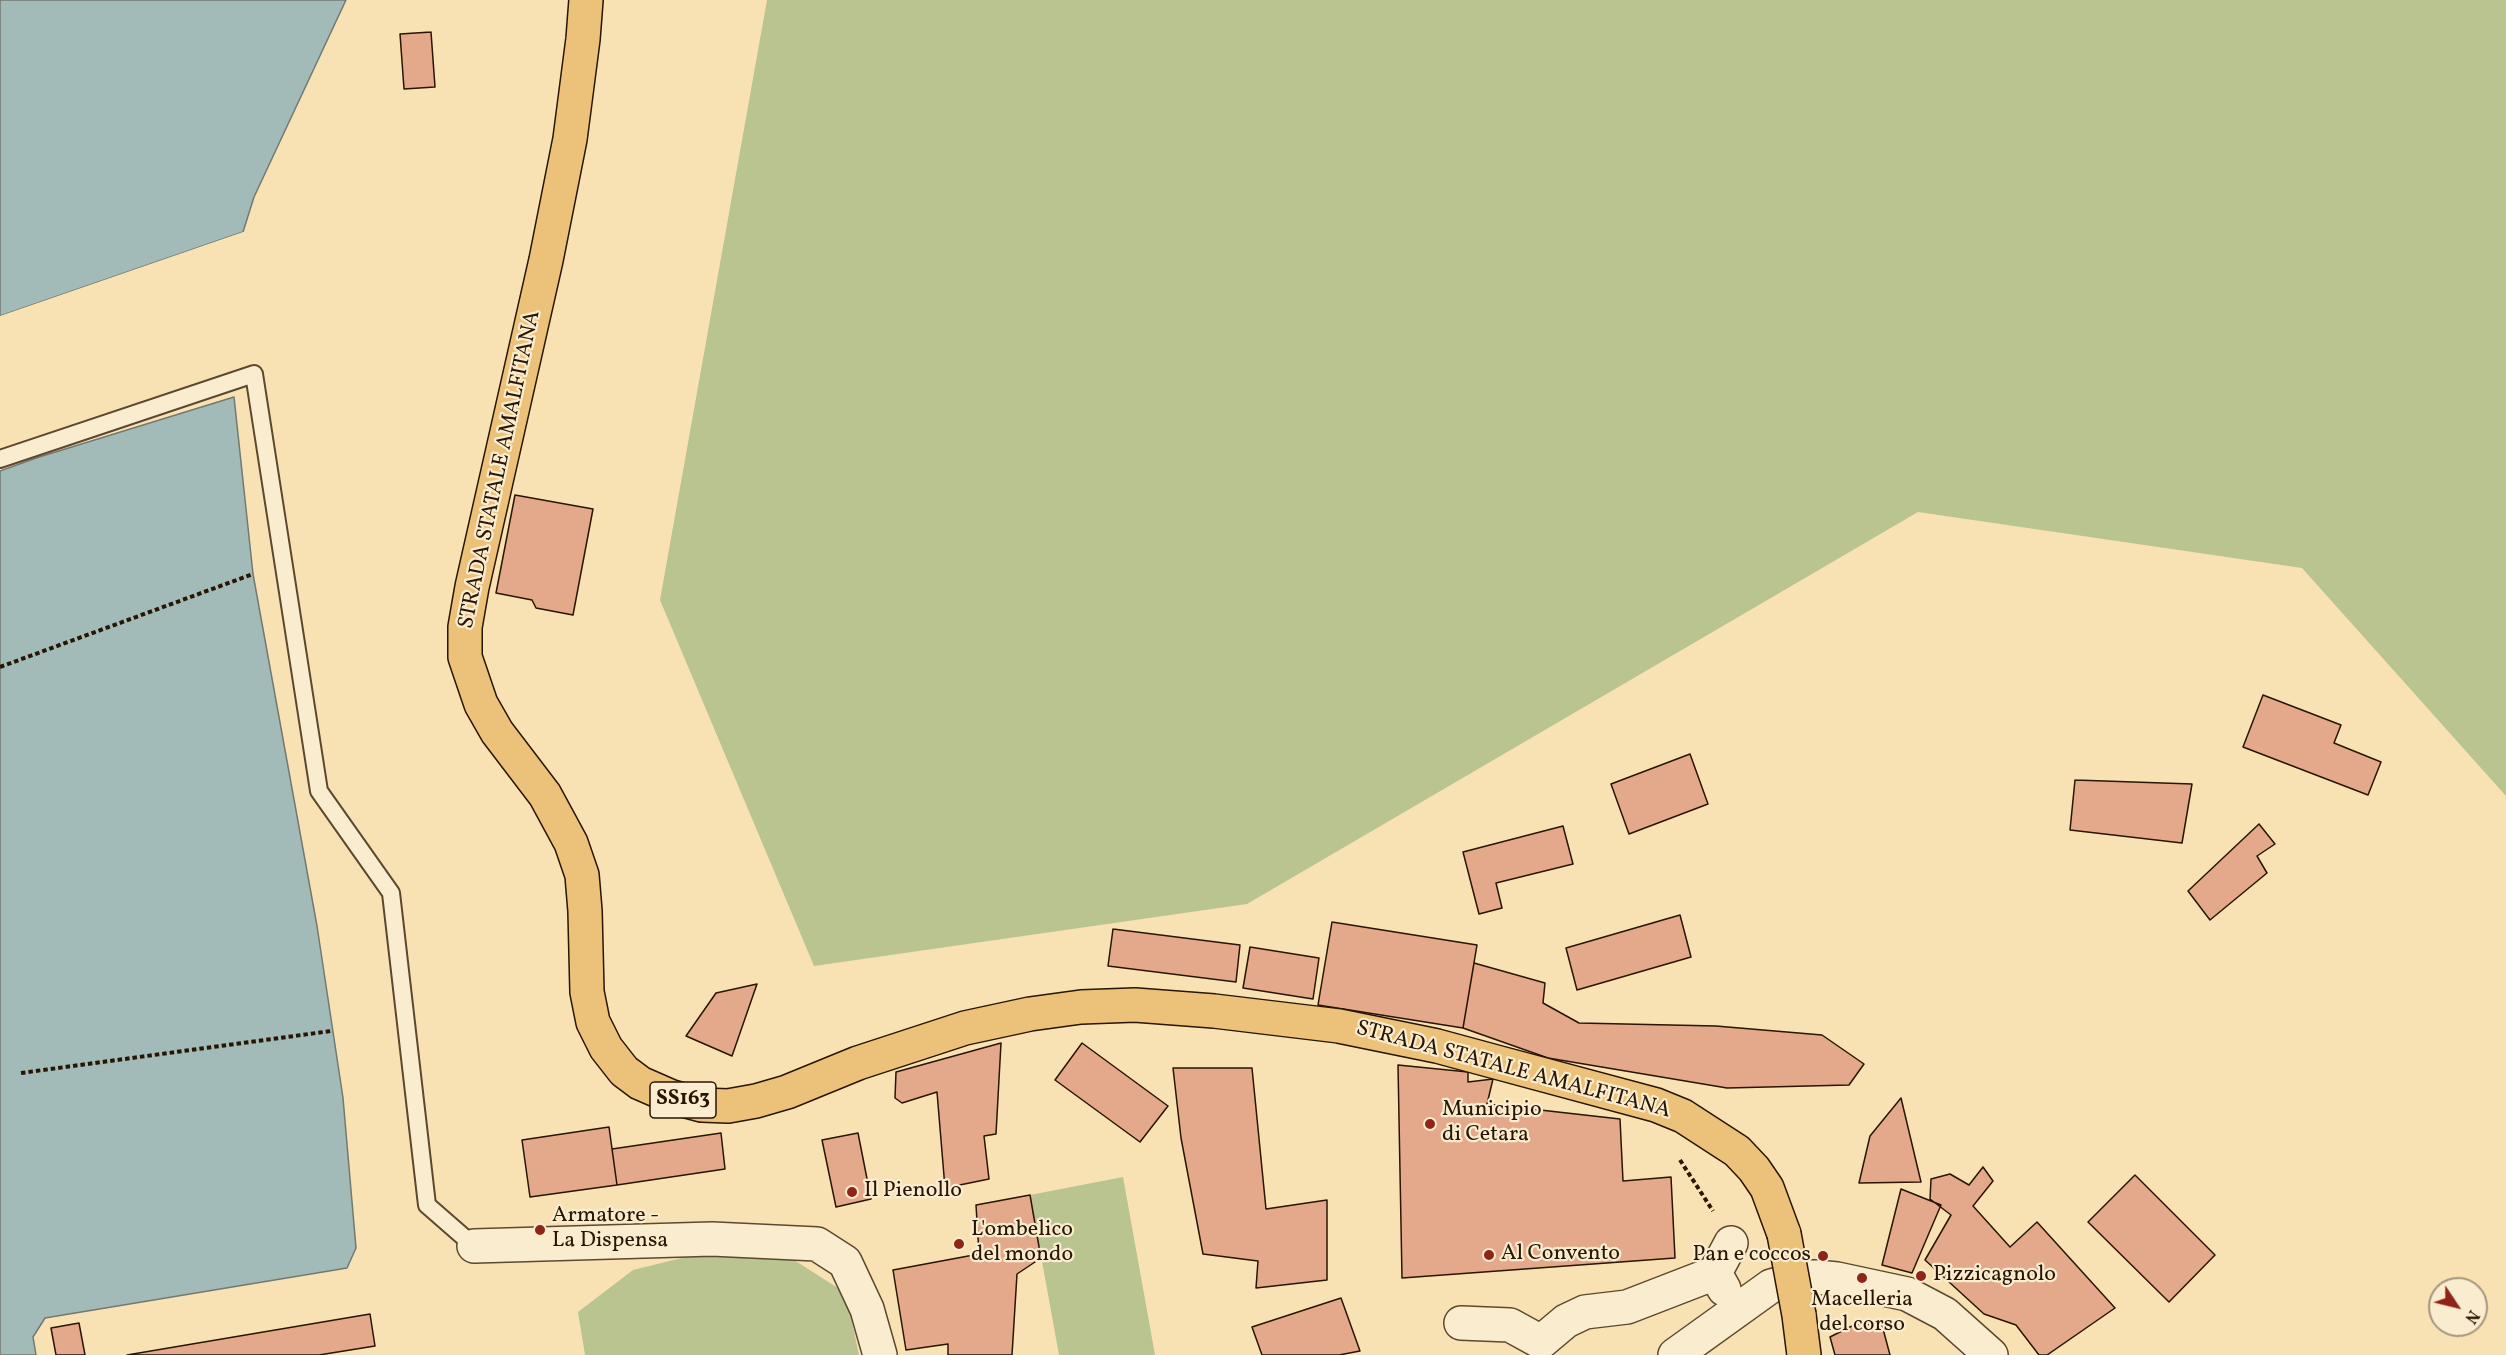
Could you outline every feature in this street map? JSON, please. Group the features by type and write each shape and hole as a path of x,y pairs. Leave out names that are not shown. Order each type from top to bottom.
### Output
{"main road":[{"name":"STRADA STATALE AMALFITANA","path":"586,0 584,39 570,139 546,260 472,587 465,627 465,657 481,704 497,732 545,795 571,843 582,875 587,992 593,1022 606,1048 624,1071 639,1083 672,1097 702,1105 728,1106 787,1092 858,1063 965,1028 1030,1014 1081,1007 1135,1005 1214,1011 1339,1026 1437,1046 1656,1105 1683,1116 1737,1151 1754,1169 1767,1188 1784,1234 1804,1355"}],"street":[{"path":"474,1246 712,1239 817,1244 845,1262 867,1309 880,1355"},
{"path":"1461,1323 1510,1325 1541,1342 1566,1321 1585,1312 1627,1307 1719,1281 1731,1243"},
{"path":"1675,1355 1771,1286 1802,1277 1837,1279 1907,1294 1945,1314 1991,1355"}],"lane":[{"path":"0,459 254,374 319,791 391,893 427,1205 474,1246"}],"path":[{"path":"0,667 253,574"},
{"path":"21,1073 331,1031"},
{"path":"1683,1116 1668,1144 1698,1185 1731,1243"}],"green space":[{"path":"767,0 2506,0 2506,796 2302,568 1918,512 1247,904 814,966 660,600"},
{"path":"1123,1177 1155,1355 1059,1355 1030,1195"},
{"path":"702,1253 786,1255 846,1293 859,1355 585,1355 578,1312 633,1270"}],"water":[{"path":"0,0 346,0 254,197 243,232 0,316"},
{"path":"234,397 253,574 317,926 343,1098 356,1248 347,1268 45,1318 33,1337 36,1355 0,1355 0,471"}],"pier":[{"path":"246,232 244,235 41,307 0,319 0,316"}],"building":[{"path":"431,32 435,87 404,89 400,34"},
{"path":"515,495 593,509 573,615 536,608 532,600 496,593"},
{"path":"2263,695 2341,725 2334,743 2381,762 2368,795 2243,747"},
{"path":"1690,754 1708,804 1629,834 1611,784"},
{"path":"2075,780 2192,784 2182,843 2070,830"},
{"path":"2259,824 2275,844 2257,856 2267,873 2210,920 2188,891"},
{"path":"1563,826 1573,864 1496,883 1502,908 1479,914 1463,852"},
{"path":"1680,915 1691,957 1577,990 1566,948"},
{"path":"1332,922 1477,945 1463,1028 1318,1005"},
{"path":"1113,929 1240,945 1236,982 1108,966"},
{"path":"1250,947 1319,958 1313,999 1243,988"},
{"path":"1474,963 1545,983 1543,1003 1579,1023 1716,1026 1822,1035 1864,1064 1849,1085 1727,1088 1548,1058 1463,1028"},
{"path":"757,984 732,1056 686,1036 716,993"},
{"path":"1001,1043 996,1134 984,1136 989,1179 945,1188 937,1092 902,1103 895,1098 896,1072"},
{"path":"1082,1043 1168,1106 1140,1142 1055,1080"},
{"path":"1398,1065 1468,1072 1468,1082 1493,1079 1487,1104 1620,1119 1623,1181 1671,1177 1675,1258 1402,1278"},
{"path":"1173,1068 1252,1068 1266,1209 1327,1200 1327,1280 1256,1288 1258,1261 1203,1254 1181,1138"},
{"path":"1901,1098 1921,1182 1859,1183 1870,1136"},
{"path":"609,1127 617,1185 530,1197 522,1140"},
{"path":"721,1133 725,1169 617,1185 612,1149"},
{"path":"858,1133 871,1199 836,1207 822,1140"},
{"path":"1983,1167 1993,1181 1973,1206 2010,1247 2037,1222 2115,1308 2047,1355 2039,1355 2016,1325 1984,1314 1925,1260 1951,1215 1930,1199 1931,1179 1950,1174 1969,1185"},
{"path":"2135,1175 2215,1255 2169,1302 2088,1222"},
{"path":"1901,1189 1941,1205 1912,1273 1882,1265"},
{"path":"1030,1195 1041,1258 1017,1274 1012,1355 948,1355 948,1344 906,1350 893,1270 979,1254 976,1205"},
{"path":"1341,1298 1360,1351 1339,1355 1262,1355 1252,1327"},
{"path":"370,1314 375,1346 319,1355 127,1355"},
{"path":"79,1323 85,1355 56,1355 51,1328"},
{"path":"1856,1324 1882,1325 1890,1355 1835,1355 1830,1337"}],"place":[{"name":"Municipio di Cetara","path":"1430,1124"},
{"name":"Il Pienollo","path":"852,1192"},
{"name":"Armatore - La Dispensa","path":"540,1230"},
{"name":"L'ombelico del mondo","path":"959,1244"},
{"name":"Al Convento","path":"1489,1255"},
{"name":"Pan e coccos","path":"1823,1256"},
{"name":"Pizzicagnolo","path":"1921,1276"},
{"name":"Macelleria del corso","path":"1862,1278"}]}
